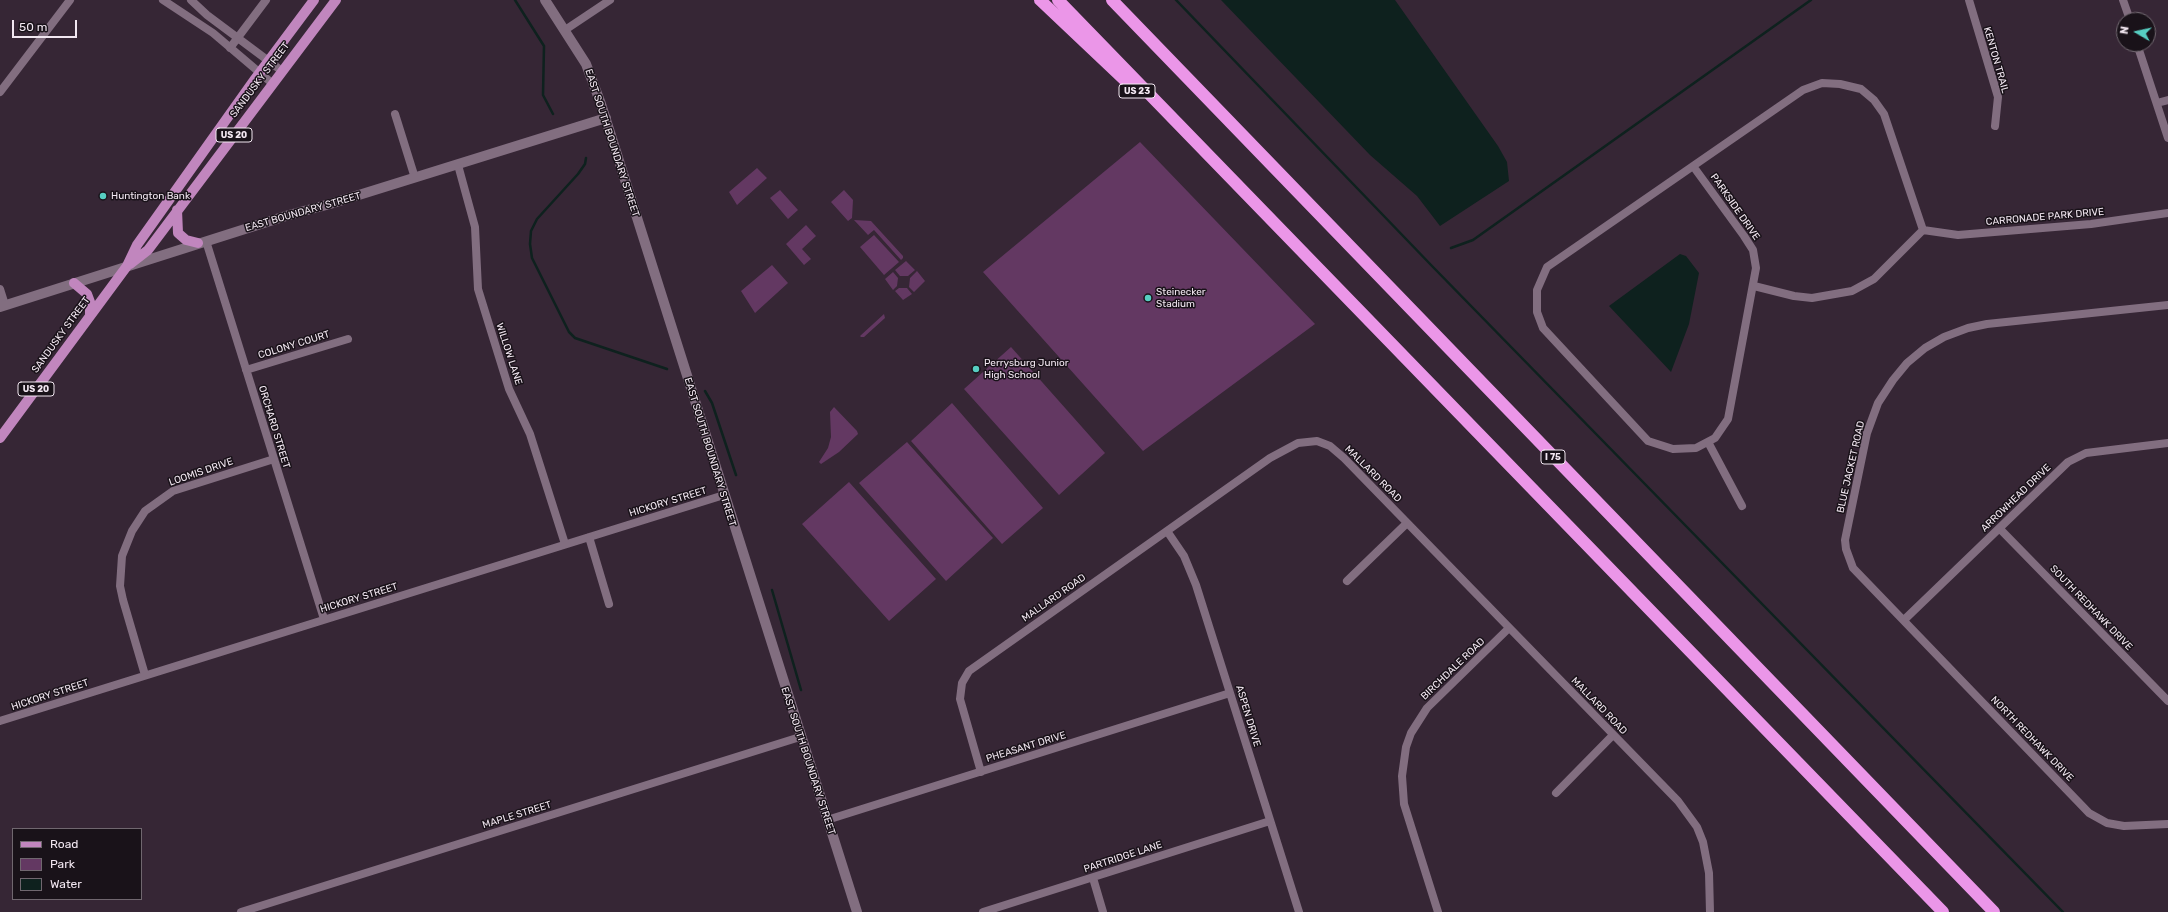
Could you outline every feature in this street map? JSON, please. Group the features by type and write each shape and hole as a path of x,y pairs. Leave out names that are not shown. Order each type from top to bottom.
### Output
{"highway":[{"name":"US 23","path":"1040,0 1234,182"},
{"path":"1058,0 1943,912"},
{"name":"I 75","path":"1112,0 1994,912"}],"main road":[{"name":"SANDUSKY STREET","path":"0,438 127,266 137,245 259,72 314,0"},
{"name":"SANDUSKY STREET","path":"127,266 148,250 336,0"},
{"path":"178,210 178,233 186,240 202,242"},
{"path":"74,283 87,294 90,302 90,315"}],"street":[{"path":"0,92 70,0"},
{"path":"162,0 192,18 273,84"},
{"path":"191,0 237,38 282,71"},
{"path":"230,48 266,0"},
{"name":"EAST SOUTH BOUNDARY STREET","path":"545,0 586,64 606,118 856,912"},
{"path":"565,30 610,0"},
{"name":"KENTON TRAIL","path":"1969,0 1998,97 1994,126"},
{"path":"2123,0 2127,12"},
{"path":"2141,52 2168,138"},
{"path":"1742,506 1708,442 1696,448 1673,450 1648,441 1543,328 1537,312 1537,290 1548,267 1803,90 1822,83 1840,84 1861,89 1874,100 1884,114 1923,230 1874,279 1852,291 1812,298 1794,296 1754,286"},
{"path":"2157,103 2168,100"},
{"path":"395,114 416,178"},
{"name":"EAST BOUNDARY STREET","path":"3,306 202,242 416,178 606,118"},
{"name":"WILLOW LANE","path":"458,165 475,227 478,289 509,389 530,434 565,544"},
{"name":"PARKSIDE DRIVE","path":"1693,166 1753,250 1756,268 1754,286 1728,419 1715,438 1708,442"},
{"name":"CARRONADE PARK DRIVE","path":"1923,230 1958,235 2092,224 2168,213"},
{"name":"ORCHARD STREET","path":"202,242 246,370 324,619"},
{"path":"0,289 3,306"},
{"name":"BLUE JACKET ROAD","path":"1904,620 1853,568 1846,550 1845,540 1867,433 1878,403 1892,380 1925,348 1944,337 1968,328 1987,324 2168,306"},
{"name":"COLONY COURT","path":"246,370 348,338"},
{"name":"MALLARD ROAD","path":"981,772 960,698 962,683 969,671 1286,448 1310,441 1324,443 1335,450 1678,801 1697,827 1707,854 1710,873 1710,912"},
{"name":"ARROWHEAD DRIVE","path":"1904,620 2068,462 2086,453 2168,443"},
{"name":"LOOMIS DRIVE","path":"145,675 120,586 119,574 122,556 132,531 145,511 173,491 274,459"},
{"name":"HICKORY STREET","path":"0,721 724,495"},
{"path":"1347,581 1407,523"},
{"name":"SOUTH REDHAWK DRIVE","path":"2000,529 2168,701"},
{"name":"ASPEN DRIVE","path":"1167,531 1189,567 1299,912"},
{"path":"589,537 609,604"},
{"name":"NORTH REDHAWK DRIVE","path":"1904,620 2089,813 2107,823 2124,826 2168,824"},
{"name":"BIRCHDALE ROAD","path":"1435,911 1404,804 1402,776 1406,747 1411,733 1427,708 1509,628"},
{"name":"PHEASANT DRIVE","path":"827,820 1230,693"},
{"path":"1556,793 1613,735"},
{"name":"MAPLE STREET","path":"241,912 800,737"},
{"name":"PARTRIDGE LANE","path":"983,912 1270,821"},
{"path":"1093,878 1103,912"}],"green space":[{"name":"Steinecker Stadium","path":"1140,142 1315,324 1143,451 983,272"},
{"path":"757,168 767,178 737,205 729,192"},
{"path":"780,190 798,210 788,219 770,198"},
{"path":"844,190 853,200 852,218 848,221 831,202"},
{"path":"854,220 871,221 903,256 903,258 901,260 874,230 868,235"},
{"path":"806,225 816,236 802,249 811,259 804,265 786,244"},
{"path":"874,235 899,262 884,275 860,247"},
{"path":"906,261 915,270 908,276 900,276 895,270"},
{"path":"772,265 788,283 755,313 741,291"},
{"path":"917,271 925,281 914,292 909,287 910,278"},
{"path":"893,272 898,278 897,286 893,290 885,279"},
{"path":"899,288 907,288 912,294 903,300 895,291"},
{"path":"884,314 885,318 864,337 860,336"},
{"path":"1011,347 1105,453 1059,495 964,389"},
{"path":"952,403 1043,508 1002,544 911,441"},
{"path":"834,407 857,431 858,434 839,452 821,464 819,462 828,448 831,437 830,412"},
{"path":"907,442 993,538 946,581 859,483"},
{"path":"849,482 936,579 889,621 802,524"}],"water":[{"path":"1221,0 1395,0 1498,146 1507,162 1509,181 1440,226 1417,196 1370,155"},
{"path":"1680,254 1686,256 1699,273 1689,324 1671,372 1609,306"}],"waterway":[{"path":"515,0 544,46 543,95 553,114"},
{"path":"1176,0 1432,266 2063,912"},
{"path":"1451,248 1473,240 1811,0"},
{"path":"586,158 585,164 578,174 537,219 531,231 530,244 532,258 569,332 575,338 667,369"},
{"path":"705,391 712,403 736,475"},
{"path":"772,590 801,690"}],"place":[{"name":"Huntington Bank","path":"103,196"},
{"name":"Steinecker Stadium","path":"1148,298"},
{"name":"Perrysburg Junior High School","path":"976,369"}]}
